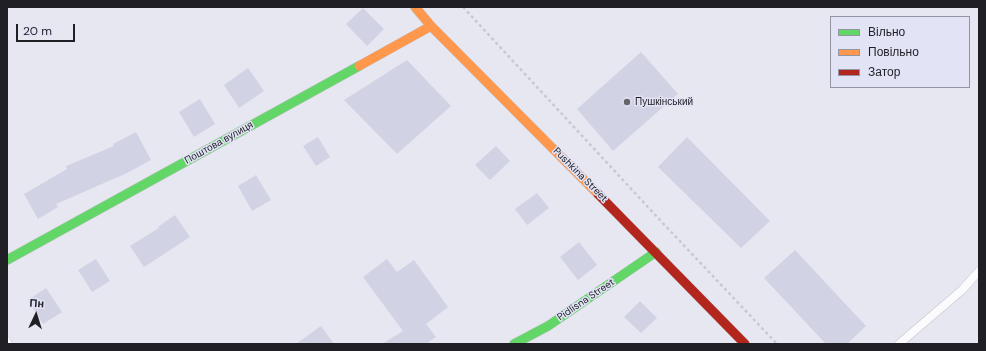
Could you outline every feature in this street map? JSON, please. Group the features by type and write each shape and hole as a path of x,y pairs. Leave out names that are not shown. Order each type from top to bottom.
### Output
{"street":[{"name":"Pushkina Street","path":"415,7 431,26 656,252 745,344"},
{"name":"Поштова вулиця","path":"7,260 431,26"},
{"name":"Pidlisna Street","path":"514,344 548,326 656,252"}],"lane":[{"path":"899,344 962,290 979,271"}],"path":[{"path":"464,7 659,219 777,344"}],"building":[{"path":"363,8 384,29 367,46 346,24"},
{"name":"Пушкінський","path":"641,52 678,94 613,151 577,109"},
{"path":"407,60 451,106 397,154 344,100"},
{"path":"248,68 264,91 239,108 224,85"},
{"path":"200,99 215,124 194,137 179,112"},
{"path":"136,132 151,160 127,173 56,204 58,207 38,219 24,194 67,169 66,166 114,146 113,144"},
{"path":"318,137 330,157 316,166 303,146"},
{"path":"687,137 770,221 741,248 658,167"},
{"path":"496,146 510,161 490,180 475,165"},
{"path":"256,175 271,200 252,211 238,186"},
{"path":"537,193 549,208 527,225 515,209"},
{"path":"175,215 190,237 144,267 130,246 159,228 158,227"},
{"path":"579,242 597,265 578,280 560,257"},
{"path":"795,250 866,326 847,344 826,344 764,278"},
{"path":"96,259 110,281 92,292 78,270"},
{"path":"387,259 397,272 414,260 448,307 426,324 436,337 426,344 382,344 403,331 363,277"},
{"path":"46,288 62,312 43,324 28,300"},
{"path":"640,301 657,318 641,333 624,317"},
{"path":"321,326 334,344 296,344"}],"traffic: fast":[{"path":"7,260 359,66"},
{"path":"514,344 548,326 656,252"}],"traffic: slow":[{"path":"415,7 431,26 598,194"},
{"path":"359,66 431,26"}],"traffic: jam":[{"path":"598,194 745,344"}],"place":[{"name":"Пушкінський","path":"627,102"}]}
